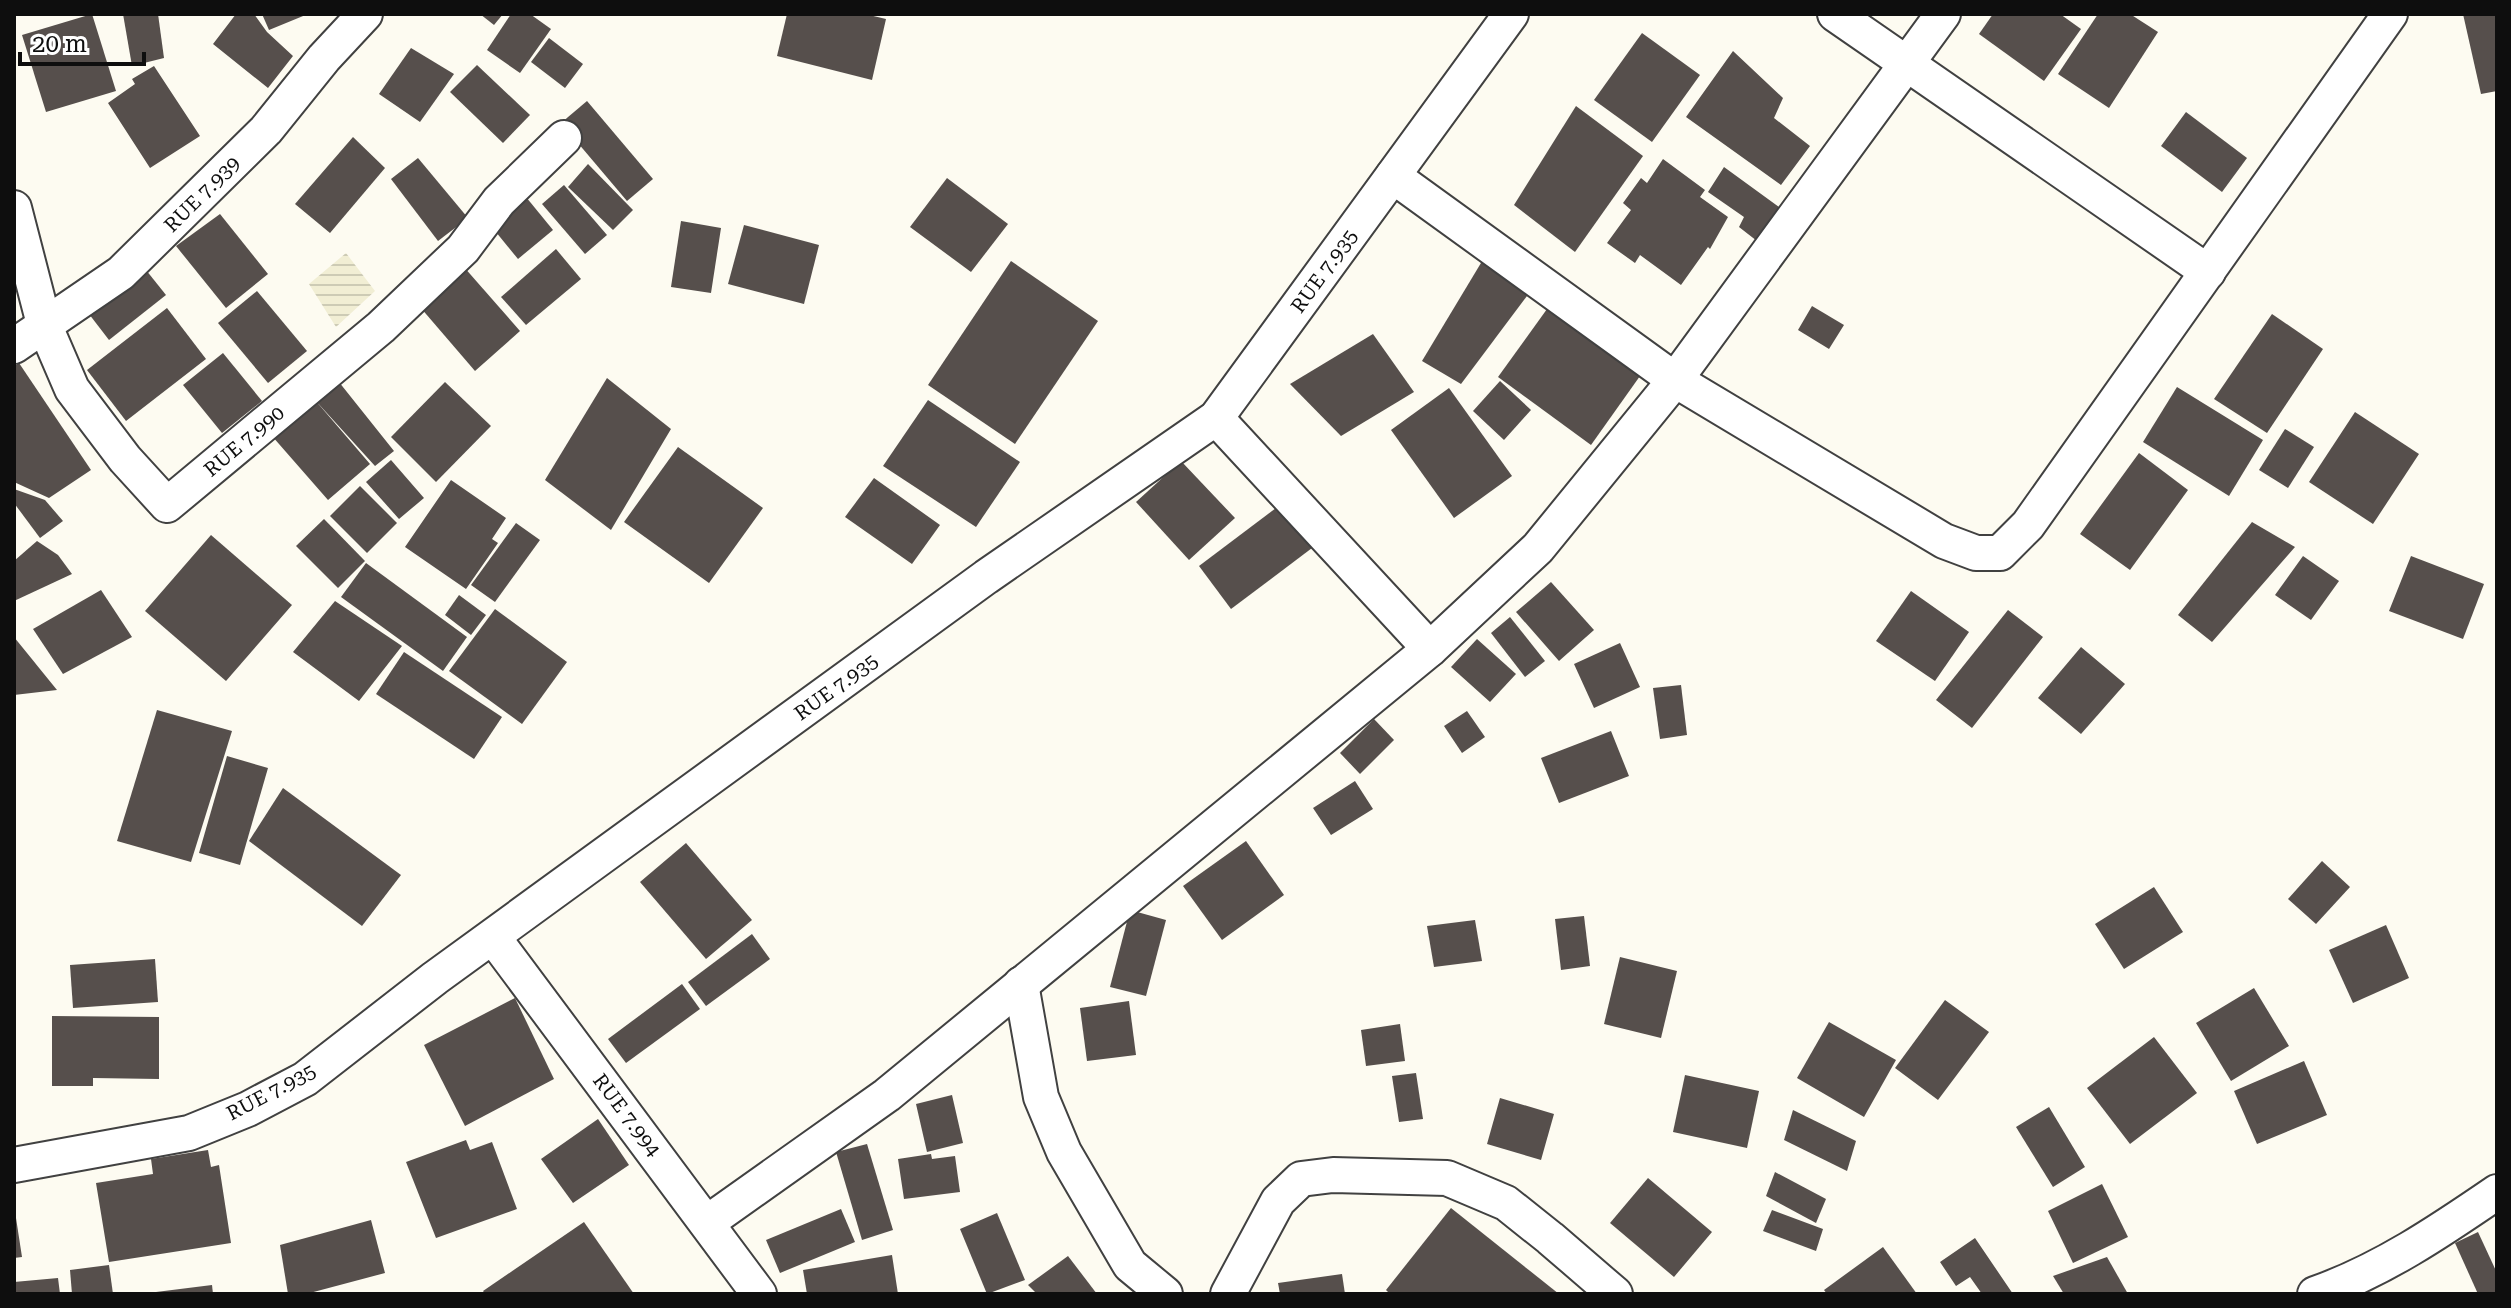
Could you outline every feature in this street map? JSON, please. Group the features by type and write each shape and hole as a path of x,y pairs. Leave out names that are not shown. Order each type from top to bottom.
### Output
{"street":[{"name":"RUE 7.939","path":"14,346 121,273 266,130 324,58 365,14"},
{"name":"RUE 7.935","path":"14,1165 189,1133 248,1109 305,1079 435,978 986,577 1216,418 1511,14"},
{"path":"1835,14 2208,272"},
{"path":"708,1222 887,1095 1430,649 1538,548 1675,380 1943,14"},
{"path":"1393,176 1675,380 1944,541 1976,553 2000,553 2028,525 2390,14"},
{"name":"RUE 7.990","path":"14,208 44,324 72,389 125,459 167,505 391,317 463,249 499,201 564,138"},
{"path":"1216,418 1430,649"},
{"name":"RUE 7.994","path":"493,937 759,1294"},
{"path":"1021,984 1041,1097 1064,1152 1130,1265 1165,1294"},
{"path":"1228,1294 1278,1201 1301,1179 1333,1175 1447,1178 1506,1203 1615,1294"},
{"path":"2315,1294 2391,1259 2439,1232 2497,1192"}],"shaded area":[{"path":"346,253 375,291 336,327 309,284"}],"building":[{"path":"92,14 116,91 46,112 22,35"},
{"path":"123,14 158,14 164,58 132,66"},
{"path":"236,14 254,14 267,32 293,56 268,88 213,44"},
{"path":"262,14 308,14 269,30"},
{"path":"480,14 503,14 494,25"},
{"path":"511,14 530,14 551,29 520,73 487,50"},
{"path":"787,14 865,14 886,19 872,80 777,56"},
{"path":"1993,14 2060,14 2081,29 2044,81 1979,34"},
{"path":"2098,14 2130,14 2158,32 2109,108 2058,74"},
{"path":"2463,14 2497,14 2497,91 2481,94"},
{"path":"1642,33 1700,75 1652,142 1594,100"},
{"path":"549,38 583,64 565,88 531,62"},
{"path":"411,48 454,74 420,122 379,94"},
{"path":"1733,51 1783,98 1774,118 1810,146 1781,185 1686,117"},
{"path":"477,65 530,115 503,143 450,92"},
{"path":"154,66 200,136 150,168 108,103 135,84 132,79"},
{"path":"587,101 653,179 627,201 561,123"},
{"path":"1576,106 1643,156 1575,252 1514,205"},
{"path":"2186,112 2247,158 2222,192 2161,146"},
{"path":"353,137 385,168 330,233 295,204"},
{"path":"418,158 468,218 438,241 391,179"},
{"path":"1663,159 1705,190 1700,197 1728,217 1710,249 1708,247 1681,285 1640,255 1635,263 1607,243 1631,210 1623,203 1641,178 1647,183"},
{"path":"588,164 633,210 613,230 568,187"},
{"path":"1724,167 1790,215 1766,248 1739,227 1744,217 1708,192"},
{"path":"947,178 1008,224 971,272 910,227"},
{"path":"564,185 607,235 585,254 542,204"},
{"path":"517,186 553,230 518,259 482,215"},
{"path":"220,214 268,274 226,308 176,246"},
{"path":"681,221 721,228 711,293 671,287"},
{"path":"744,225 819,245 804,304 728,284"},
{"path":"556,249 581,279 526,325 501,297"},
{"path":"1487,253 1536,284 1461,384 1422,361"},
{"path":"456,258 520,331 475,371 414,300"},
{"path":"1011,261 1098,321 1015,444 928,385"},
{"path":"146,270 166,295 109,340 89,314"},
{"path":"257,291 307,351 268,383 218,323"},
{"path":"1812,306 1844,325 1829,349 1798,330"},
{"path":"167,308 206,359 126,421 87,370"},
{"path":"1547,309 1640,376 1591,445 1498,377"},
{"path":"2272,314 2323,349 2267,433 2214,399"},
{"path":"1373,334 1414,392 1341,436 1290,384"},
{"path":"223,353 262,401 222,433 183,385"},
{"path":"19,363 91,470 49,498 14,482 14,366"},
{"path":"327,367 394,451 375,466 315,400 370,464 328,500 265,428"},
{"path":"607,378 671,429 611,530 545,480"},
{"path":"1500,381 1531,410 1504,440 1473,411"},
{"path":"445,382 491,426 436,482 391,437"},
{"path":"2177,387 2263,440 2229,496 2143,442"},
{"path":"1449,388 1512,476 1454,518 1391,430"},
{"path":"928,400 1020,462 976,527 883,466"},
{"path":"2355,412 2419,454 2373,524 2309,482"},
{"path":"2285,429 2314,447 2288,488 2259,470"},
{"path":"678,447 763,508 709,583 624,522"},
{"path":"2139,453 2188,490 2130,570 2080,534"},
{"path":"391,460 424,498 399,519 366,482"},
{"path":"1181,461 1235,518 1189,560 1136,502"},
{"path":"874,478 940,525 912,564 845,517"},
{"path":"451,480 506,518 492,539 498,543 466,589 405,547"},
{"path":"360,486 397,523 367,553 330,516"},
{"path":"14,489 45,500 63,521 40,538 14,503"},
{"path":"1284,502 1316,545 1231,609 1199,566"},
{"path":"324,519 365,561 338,588 296,546"},
{"path":"2252,522 2295,547 2212,642 2178,615"},
{"path":"516,523 540,540 495,602 471,585"},
{"path":"211,535 292,605 226,681 145,611"},
{"path":"37,541 58,555 72,574 14,601 14,561"},
{"path":"2303,556 2339,581 2311,620 2275,595"},
{"path":"2411,556 2484,584 2463,639 2389,611"},
{"path":"366,563 467,637 443,671 341,597"},
{"path":"1551,582 1594,630 1559,661 1516,612"},
{"path":"101,590 132,637 63,674 33,629"},
{"path":"1911,591 1969,632 1935,681 1876,641"},
{"path":"459,595 486,615 471,635 445,615"},
{"path":"335,601 402,646 359,701 293,652"},
{"path":"495,609 567,662 522,724 449,671"},
{"path":"2008,610 2043,637 1972,728 1936,700"},
{"path":"1510,617 1545,661 1525,677 1491,633"},
{"path":"14,637 57,690 14,695"},
{"path":"1477,639 1516,674 1490,702 1451,667"},
{"path":"1620,643 1640,687 1594,708 1574,664"},
{"path":"2081,647 2125,684 2081,734 2038,698"},
{"path":"404,652 502,717 474,759 376,694"},
{"path":"1681,685 1687,735 1660,739 1653,688"},
{"path":"157,710 232,731 191,862 117,841"},
{"path":"1467,711 1485,737 1462,753 1444,726"},
{"path":"1374,719 1394,740 1360,774 1340,753"},
{"path":"1611,731 1629,776 1559,803 1541,758"},
{"path":"227,756 268,768 240,865 199,853"},
{"path":"1355,781 1373,809 1331,835 1313,808"},
{"path":"283,788 401,875 362,926 249,841"},
{"path":"1246,841 1284,895 1222,940 1183,886"},
{"path":"686,843 752,920 706,959 640,882"},
{"path":"2322,861 2350,887 2316,924 2288,899"},
{"path":"2154,887 2183,932 2124,969 2095,924"},
{"path":"1130,910 1166,920 1146,996 1110,987"},
{"path":"1584,916 1590,966 1561,970 1555,919"},
{"path":"1475,920 1482,961 1434,967 1427,926"},
{"path":"2386,925 2409,978 2353,1003 2329,950"},
{"path":"752,934 770,959 706,1006 688,982"},
{"path":"1620,957 1677,971 1661,1038 1604,1024"},
{"path":"155,959 158,1002 73,1008 70,965"},
{"path":"682,984 700,1009 626,1063 608,1039"},
{"path":"2254,988 2289,1046 2231,1081 2196,1023"},
{"path":"515,998 554,1079 465,1126 424,1045"},
{"path":"1945,1000 1989,1032 1938,1100 1895,1068"},
{"path":"1129,1001 1136,1055 1087,1061 1080,1008"},
{"path":"52,1016 159,1017 159,1079 93,1078 93,1086 52,1086"},
{"path":"1829,1022 1896,1060 1864,1117 1797,1078"},
{"path":"1400,1024 1405,1061 1366,1066 1361,1030"},
{"path":"2154,1037 2197,1093 2130,1144 2087,1088"},
{"path":"2304,1061 2327,1115 2257,1144 2234,1091"},
{"path":"1416,1073 1423,1119 1399,1122 1392,1076"},
{"path":"1685,1075 1759,1091 1747,1148 1673,1132"},
{"path":"952,1095 963,1143 927,1152 916,1104"},
{"path":"1500,1098 1554,1114 1541,1160 1487,1144"},
{"path":"2049,1107 2085,1167 2053,1187 2016,1127"},
{"path":"1793,1110 1856,1141 1847,1171 1784,1140"},
{"path":"598,1119 629,1165 573,1203 541,1159"},
{"path":"466,1140 470,1150 492,1142 517,1209 436,1238 406,1162"},
{"path":"867,1144 893,1230 862,1240 836,1152"},
{"path":"208,1150 211,1167 219,1165 231,1243 109,1262 96,1183 153,1174 151,1159"},
{"path":"931,1154 932,1159 955,1156 960,1192 904,1199 898,1159"},
{"path":"1775,1172 1826,1199 1816,1223 1766,1196"},
{"path":"1648,1178 1712,1232 1674,1277 1610,1223"},
{"path":"2102,1184 2128,1237 2073,1263 2048,1211"},
{"path":"1451,1208 1559,1294 1390,1294 1386,1290"},
{"path":"841,1209 855,1242 780,1273 766,1240"},
{"path":"1772,1210 1823,1229 1816,1251 1763,1231"},
{"path":"997,1213 1025,1280 987,1294 960,1229"},
{"path":"14,1219 22,1257 14,1258"},
{"path":"371,1220 385,1273 306,1294 288,1294 280,1245"},
{"path":"584,1222 634,1294 485,1294 483,1291"},
{"path":"2478,1232 2497,1273 2497,1294 2478,1294 2455,1243"},
{"path":"1975,1238 2013,1294 1982,1294 1970,1277 1956,1286 1940,1262"},
{"path":"1883,1247 1917,1294 1827,1294 1824,1290"},
{"path":"892,1255 898,1294 807,1294 803,1270"},
{"path":"1068,1256 1097,1294 1037,1294 1028,1285"},
{"path":"2107,1257 2128,1294 2064,1294 2053,1276"},
{"path":"109,1265 113,1294 72,1294 70,1270"},
{"path":"1342,1274 1345,1294 1280,1294 1278,1283"},
{"path":"58,1278 60,1294 14,1294 14,1282"},
{"path":"212,1285 213,1294 156,1294 156,1292"}]}
